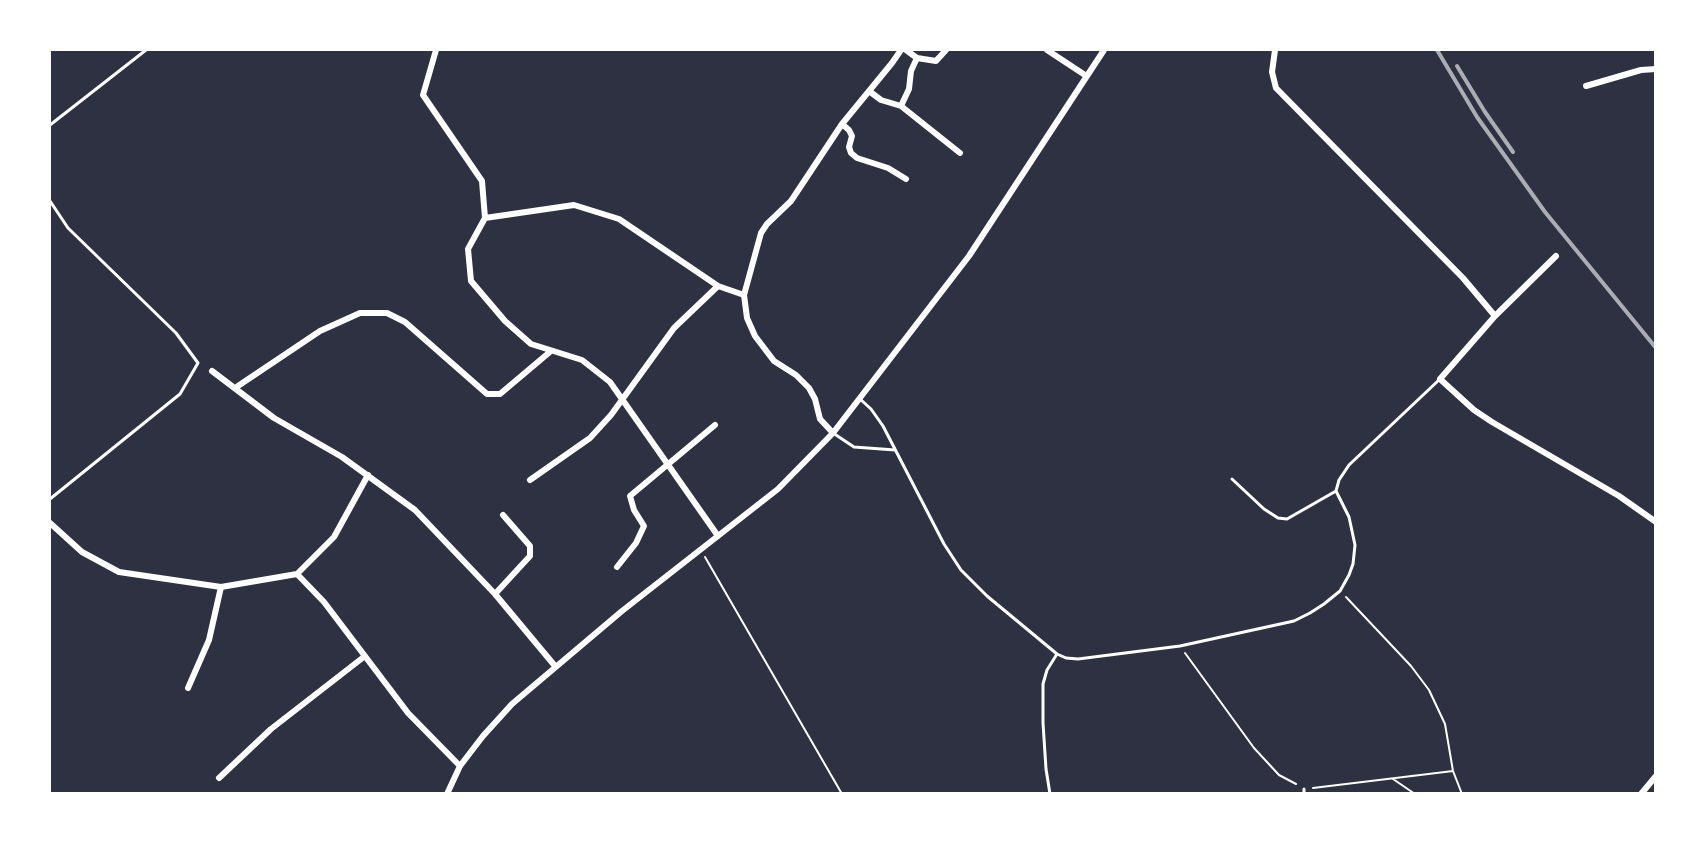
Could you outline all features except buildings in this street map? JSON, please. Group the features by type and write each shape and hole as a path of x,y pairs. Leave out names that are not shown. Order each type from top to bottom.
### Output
{"street":[{"path":"436,50 423,95 482,181 485,218 468,249 471,281 505,321 531,344 582,360 610,382 718,536"},
{"path":"833,433 820,419 815,399 809,388 796,375 774,361 755,336 747,318 744,295 761,233 791,201 842,124 901,50"},
{"path":"906,50 917,58 936,61 946,50"},
{"path":"1047,50 1085,75"},
{"path":"447,794 460,766 512,704 555,666 778,489 833,433 989,228 1085,75 1104,50"},
{"path":"1275,50 1272,72 1276,88 1463,278 1496,316"},
{"path":"901,106 909,88 911,71 917,58"},
{"path":"1586,86 1641,70 1656,69"},
{"path":"869,91 881,100 901,106 960,153"},
{"path":"842,124 852,136 849,147 851,153 857,158 888,168 906,179"},
{"path":"485,218 574,205 618,219 718,286 744,295"},
{"path":"1556,256 1496,316 1440,379 1474,410 1492,422 1619,496 1656,522"},
{"path":"530,480 591,438 674,328 718,286"},
{"path":"235,388 320,331 360,313 387,312 405,322 488,394 501,394 551,351"},
{"path":"212,371 274,418 342,457 415,510 495,594 555,666"},
{"path":"617,567 636,543 644,526 634,510 630,496 715,425"},
{"path":"50,523 82,552 119,572 221,587 297,574 334,537 368,476"},
{"path":"495,594 530,556 530,546 502,515"},
{"path":"297,574 324,602 408,713 460,766"},
{"path":"188,688 209,640 221,587"},
{"path":"219,778 271,729 365,656"},
{"path":"1641,794 1656,776"}],"lane":[{"path":"50,125 146,50"},
{"path":"50,201 68,228 176,333 198,363 180,394 50,499"},
{"path":"860,399 883,426 944,544 962,570 987,596 1057,654 1066,658 1078,659 1180,646 1294,621 1310,613 1340,591 1349,575 1355,545 1348,517 1336,491 1339,480 1348,465 1440,379"},
{"path":"833,433 854,447 895,450"},
{"path":"1232,479 1264,509 1278,518 1287,519 1336,491"},
{"path":"1050,794 1043,723 1043,684 1047,670 1057,654"}],"path":[{"path":"701,550 842,794"},
{"path":"1340,591 1411,666 1429,690 1445,724 1453,771 1462,794"},
{"path":"1180,646 1254,748 1279,775 1304,791 1453,771"},
{"path":"1393,779 1415,794"}],"railway":[{"path":"1437,50 1477,117 1545,212 1656,348"},
{"path":"1457,66 1513,152"}]}
